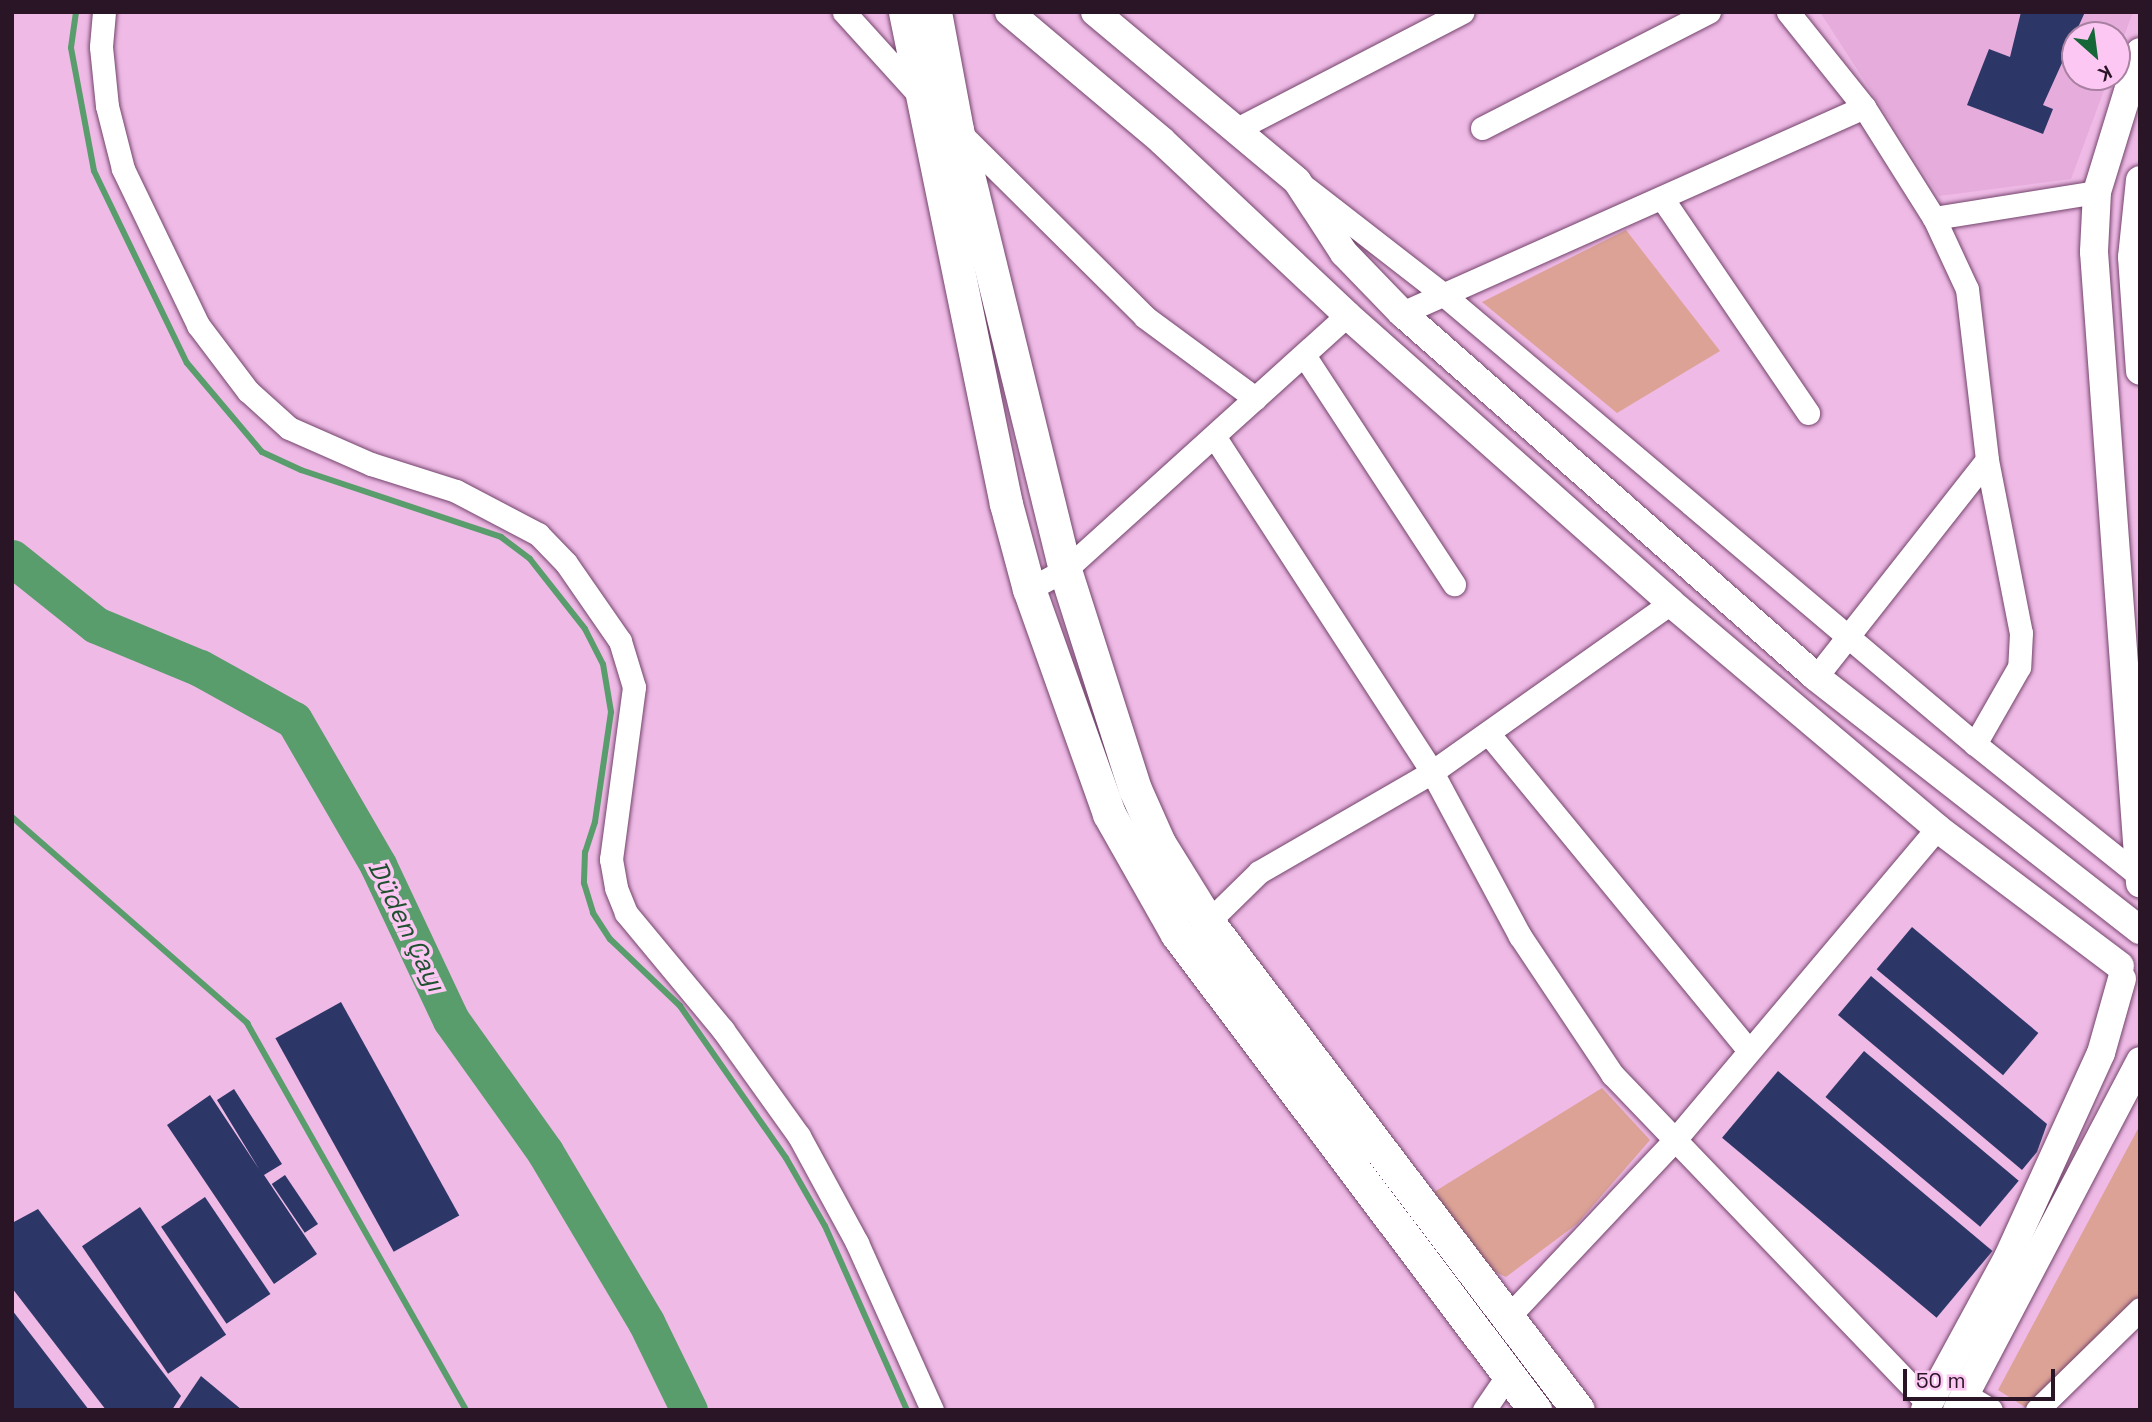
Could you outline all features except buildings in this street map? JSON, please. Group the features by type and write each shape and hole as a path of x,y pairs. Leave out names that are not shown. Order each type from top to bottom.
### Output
{"main road":[{"path":"905,12 1006,505 1029,589 1109,814 1138,873 1177,934 1535,1410"},
{"path":"935,12 957,130 1065,570 1135,789 1159,843 1208,922 1578,1410"}],"street":[{"path":"104,12 101,47 107,106 123,169 198,325 248,391 289,428 371,464 456,491 538,534 566,563 620,641 634,687 611,859 626,913 723,1030 799,1136 857,1243 932,1410"},
{"path":"844,12 923,99"},
{"path":"1009,12 1162,141 1347,315 1671,603 1937,828 2121,972 2140,1002"},
{"path":"1095,12 1297,181 1444,295 2138,879"},
{"path":"1237,129 1463,12"},
{"path":"1482,128 1709,12"},
{"path":"1788,12 1864,107 1934,218 1967,289 1975,321 1987,460 2021,633 2019,667 1975,744"},
{"path":"2138,879 2094,252 2097,192 2140,52"},
{"path":"1402,313 1864,107"},
{"path":"957,130 1145,317 1255,398"},
{"path":"2140,180 2137,214 2140,371"},
{"path":"1214,436 1432,772 1520,936 1612,1074 1673,1142 1927,1407 2019,1233 2101,1053 2121,972 2123,952 2140,931 1816,677 1402,313 1344,253 1297,181"},
{"path":"1934,218 2097,192"},
{"path":"1662,198 1808,413"},
{"path":"1029,589 1065,570 1347,315"},
{"path":"1304,355 1454,584"},
{"path":"1816,677 1987,460"},
{"path":"1208,922 1259,872 1432,772 1671,603"},
{"path":"1488,733 1748,1049"},
{"path":"1507,1318 1673,1142 1748,1049 1937,828"},
{"path":"1991,1410 1962,1403 2140,1061"},
{"path":"2038,1410 2140,1309"},
{"path":"1484,1410 1508,1375"}],"shaded area":[{"path":"1820,12 2133,12 2130,21 2061,21 2061,91 2104,91 2071,179 1939,196"},
{"path":"1626,230 1720,351 1617,413 1482,302"},
{"path":"1602,1088 1650,1140 1577,1224 1506,1277 1491,1270 1434,1192"},
{"path":"2140,1125 2140,1298 2025,1407 1998,1390"}],"waterway":[{"path":"76,12 71,48 94,171 187,363 262,452 301,470 501,537 530,559 585,629 603,664 611,712 595,822 585,852 584,883 593,913 610,939 680,1006 786,1158 825,1226 907,1410"},
{"name":"Düden Çayı","path":"12,558 96,625 200,668 294,720 378,865 451,1020 545,1152 646,1322 689,1410"},
{"path":"12,817 247,1023 466,1410"}]}
